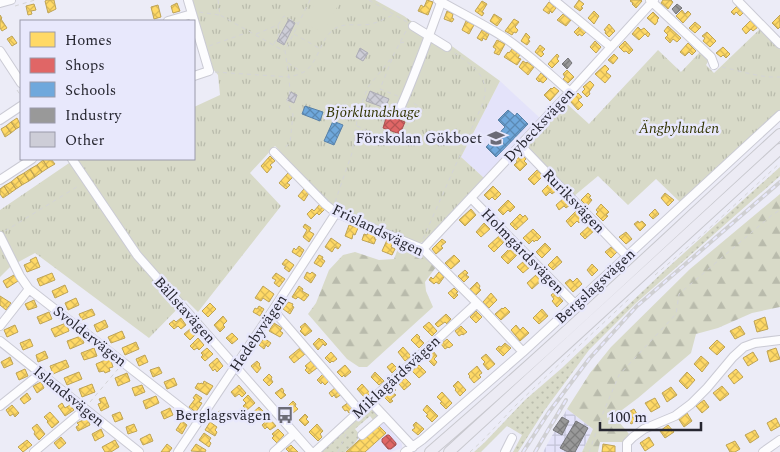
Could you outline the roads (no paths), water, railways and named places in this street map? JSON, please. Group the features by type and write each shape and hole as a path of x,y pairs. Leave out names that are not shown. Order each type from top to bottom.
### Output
{"main road":[{"name":"Bergslagsvägen","path":"430,452 531,363 780,134"},
{"name":"Bergslagsvägen","path":"449,452 780,149"},
{"path":"437,452 447,443 454,432"}],"street":[{"path":"188,0 194,20"},
{"path":"554,0 612,47"},
{"path":"737,0 778,38"},
{"path":"398,113 424,52 441,1 503,37 525,53 570,92"},
{"path":"652,1 711,57 714,65"},
{"name":"Dybecksvägen","path":"423,249 612,47 652,1"},
{"path":"0,3 10,4"},
{"path":"171,20 192,14"},
{"path":"195,24 209,71 195,76"},
{"path":"414,26 447,47"},
{"path":"0,51 3,62 20,79"},
{"path":"0,120 20,107"},
{"name":"Bergslagsvägen","path":"405,452 522,352 780,115"},
{"name":"Ruriksvägen","path":"520,145 627,256"},
{"name":"Frislandsvägen","path":"275,153 334,211 423,249 477,303 522,352"},
{"path":"0,180 30,160"},
{"name":"Bällstavägen","path":"73,160 137,255 311,452"},
{"name":"Holmgårdsvägen","path":"471,198 574,304"},
{"name":"Hedebyvägen","path":"178,452 273,310 334,211"},
{"name":"Svoldervägen","path":"0,235 20,276 29,288 198,422"},
{"path":"0,326 29,288"},
{"name":"Miklagårdsvägen","path":"315,452 477,303"},
{"path":"273,310 360,411"},
{"name":"Islandsvägen","path":"0,340 139,452"},
{"path":"626,452 627,443 633,437 644,429 675,416 691,404 733,357 744,348 754,343 780,340"},
{"path":"0,406 41,372"},
{"path":"370,401 413,447"},
{"path":"34,452 85,409"},
{"path":"362,435 384,416"},
{"path":"274,452 294,434"},
{"path":"505,452 512,438"},
{"path":"763,452 780,440"},
{"path":"122,452 130,445"}],"railway":[{"path":"523,452 549,412 589,359 637,306 780,182"},
{"path":"535,452 566,400"}],"place":[{"name":"Förskolan Gökboet","path":"496,138"},
{"name":"Berglagsvägen","path":"285,415"}],"park label":[{"name":"Björklundshage","path":"373,112"},
{"name":"Ängbylunden","path":"679,128"}]}
